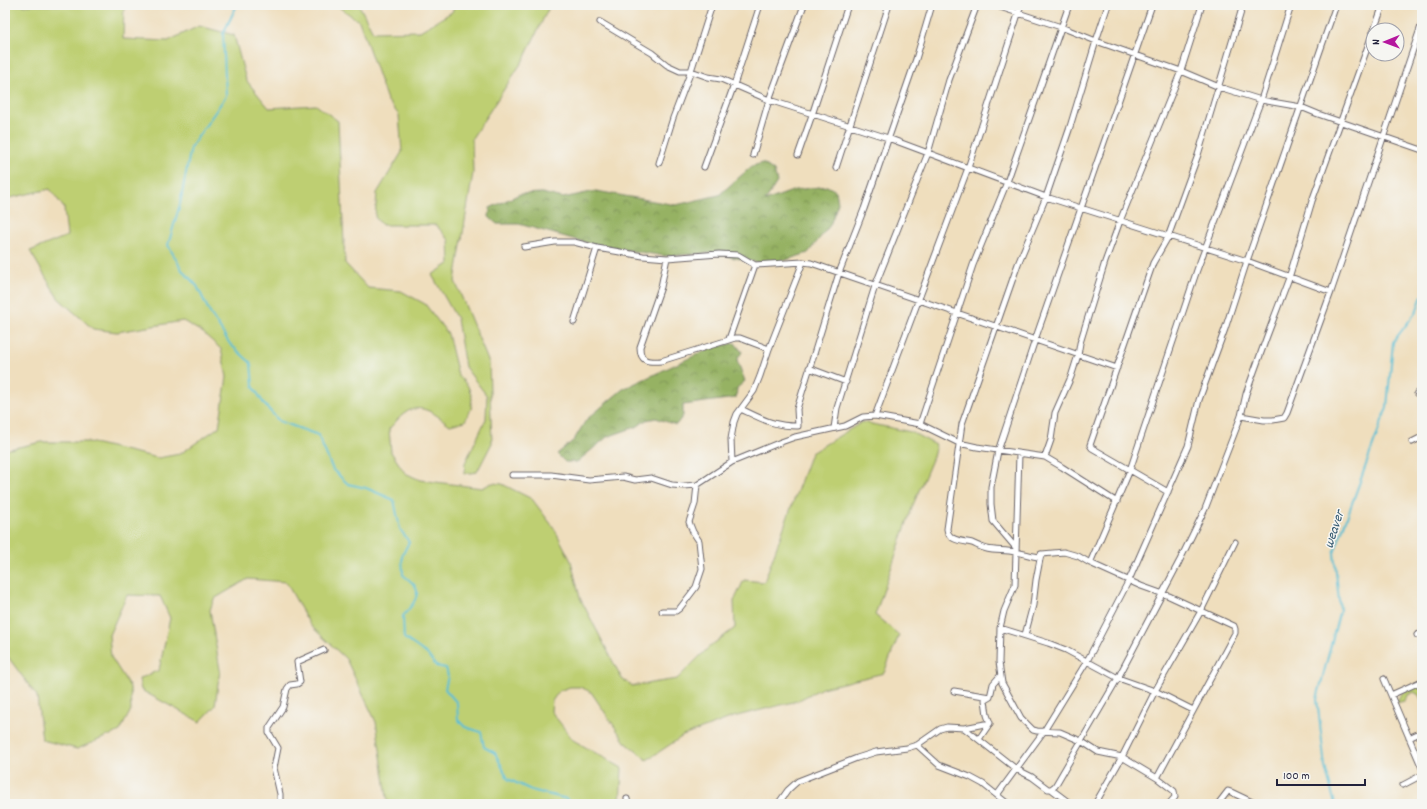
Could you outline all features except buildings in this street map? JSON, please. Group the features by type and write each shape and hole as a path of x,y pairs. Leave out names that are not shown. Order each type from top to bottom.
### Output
{"street":[{"path":"660,163 712,5"},
{"path":"704,167 734,85 760,5"},
{"path":"753,155 769,100 804,5"},
{"path":"798,156 848,5"},
{"path":"836,168 889,5"},
{"path":"799,436 797,408 809,368 839,273 864,209 916,59 932,5"},
{"path":"834,428 836,413 875,286 928,153 949,80 977,5"},
{"path":"994,5 1061,27 1181,71 1218,87 1261,100 1301,107 1422,150"},
{"path":"875,416 968,168 1021,5"},
{"path":"920,424 973,265 1007,182 1069,5"},
{"path":"1108,5 1070,130 1046,197 1018,264 962,424 947,533 955,539 987,549 1016,550 1039,557 1042,554 1064,552 1078,556 1090,563 1231,624 1235,629 1157,778"},
{"path":"1016,550 994,521 991,504 991,487 998,451 1035,340 1152,5"},
{"path":"1045,457 1051,440 1055,413 1078,355 1080,343 1105,262 1120,221 1181,71 1202,5"},
{"path":"1168,492 1090,445 1154,262 1168,237 1198,155 1243,5"},
{"path":"1090,563 1130,470 1205,248 1261,100 1292,5"},
{"path":"996,795 1044,731 1087,661 1129,580 1188,446 1199,400 1225,329 1247,261 1336,5"},
{"path":"1376,22 1383,5"},
{"path":"600,22 680,71 691,71 708,77 721,79 769,100 812,115 888,138 1046,197 1247,261 1289,278 1331,292"},
{"path":"1241,416 1272,420 1284,418 1287,413 1331,292 1422,23"},
{"path":"1051,789 1118,678 1198,522 1241,416 1249,387 1289,278 1312,201 1365,54"},
{"path":"524,247 555,242 574,242 597,248 643,256 667,258 719,254 738,255 755,265 803,262 812,263 1116,368"},
{"path":"574,322 597,248"},
{"path":"667,258 662,287 640,347 640,354 643,359 650,362 661,361 729,339 740,338 769,349"},
{"path":"732,462 732,431 735,418 754,391 803,262"},
{"path":"729,339 755,265"},
{"path":"809,368 846,382"},
{"path":"741,409 773,424 798,426"},
{"path":"512,475 551,476 589,480 623,477 635,480 651,478 684,486 697,485 732,462 781,442 854,422 863,417 875,416 920,424 959,442 998,451 1045,457 1117,502"},
{"path":"1412,442 1422,437"},
{"path":"1019,454 1015,585 1004,611 1000,628 1000,676 1013,705 1021,718 1033,730 1060,732 1080,741 1098,752 1122,757 1157,778 1174,792 1175,797 1169,804"},
{"path":"662,611 676,611 680,608 696,587 702,569 699,541 692,532 689,522 695,504 697,485"},
{"path":"1095,804 1122,757 1155,691 1201,612 1235,542"},
{"path":"1025,635 1028,618 1033,605 1036,580 1042,554"},
{"path":"1000,628 1025,635 1066,650 1118,678 1155,691 1193,710"},
{"path":"280,804 280,794 274,768 278,748 269,733 269,728 283,707 287,689 290,685 300,682 297,662 324,650"},
{"path":"990,723 987,715 985,700 990,697 993,684 1000,676"},
{"path":"1384,679 1422,768"},
{"path":"1391,695 1422,682"},
{"path":"954,691 990,697"},
{"path":"778,804 788,790 798,781 857,758 876,752 907,748 917,745 940,729 947,726 964,728 990,723"},
{"path":"979,738 990,723"},
{"path":"964,728 979,738 1016,769 1032,777 1072,804"},
{"path":"1409,738 1422,732"},
{"path":"917,745 939,765 970,777 983,784 1008,804"},
{"path":"1403,784 1422,775"},
{"path":"1218,804 1228,792 1252,802 1252,804"}],"green space":[{"path":"5,5 124,5 123,39 168,41 199,26 234,35 246,80 269,108 316,105 338,121 345,263 368,288 401,291 425,304 448,334 458,375 468,386 472,398 471,409 465,421 450,425 435,414 423,409 411,410 405,413 389,429 391,452 405,473 420,480 482,488 492,483 502,484 532,499 554,528 571,561 580,598 622,679 632,686 677,679 709,647 735,628 734,601 744,580 764,582 811,453 862,422 911,432 936,445 933,457 913,505 875,615 899,635 884,673 822,688 797,701 733,717 683,736 647,760 625,742 591,692 580,687 570,687 559,691 552,701 551,711 573,740 622,768 620,804 388,804 376,722 346,659 310,625 286,582 248,579 214,599 210,610 220,670 215,706 200,722 141,690 139,679 159,670 170,618 160,596 127,595 109,635 111,657 130,687 131,710 120,731 77,749 42,740 37,696 8,657 5,656 5,450 42,442 89,442 158,458 180,454 219,427 227,377 221,349 202,332 183,321 117,332 93,329 58,298 30,251 67,236 64,208 50,189 5,199"},
{"path":"338,5 359,5 373,32 420,31 452,12 455,5 550,5 524,59 472,138 473,173 455,281 489,363 492,443 477,472 464,474 465,463 486,419 487,396 465,367 457,319 432,275 450,263 449,240 436,225 382,225 375,217 377,193 402,152 399,115 387,100 359,21"},
{"path":"763,163 774,171 777,182 765,201 795,190 827,186 836,191 838,203 830,225 808,253 776,263 754,262 712,253 665,256 595,245 519,224 497,224 489,217 490,208 520,194 542,193 563,198 596,191 676,205 719,195 752,166"},
{"path":"735,343 742,352 737,360 745,381 737,388 736,398 683,405 683,416 676,425 656,418 646,420 638,426 607,437 577,462 565,462 557,454 574,440 586,420 623,389 713,347"},
{"path":"1422,683 1422,702 1419,695 1414,692 1408,695 1404,701 1396,703 1401,694"}],"waterway":[{"path":"237,5 223,34 226,96 191,147 180,204 168,245 182,270 197,286 210,313 230,344 251,363 253,386 264,404 279,421 318,435 333,470 348,484 366,488 394,500 400,529 409,542 402,556 403,575 415,586 417,590 414,602 403,616 404,638 427,654 436,666 446,668 448,676 445,689 457,703 458,720 465,727 481,732 484,747 495,753 508,779 531,790 567,799 570,804"},
{"name":"weaver","path":"1335,804 1325,767 1317,699 1340,610 1334,553 1387,407 1393,342 1416,312 1422,296"}]}
